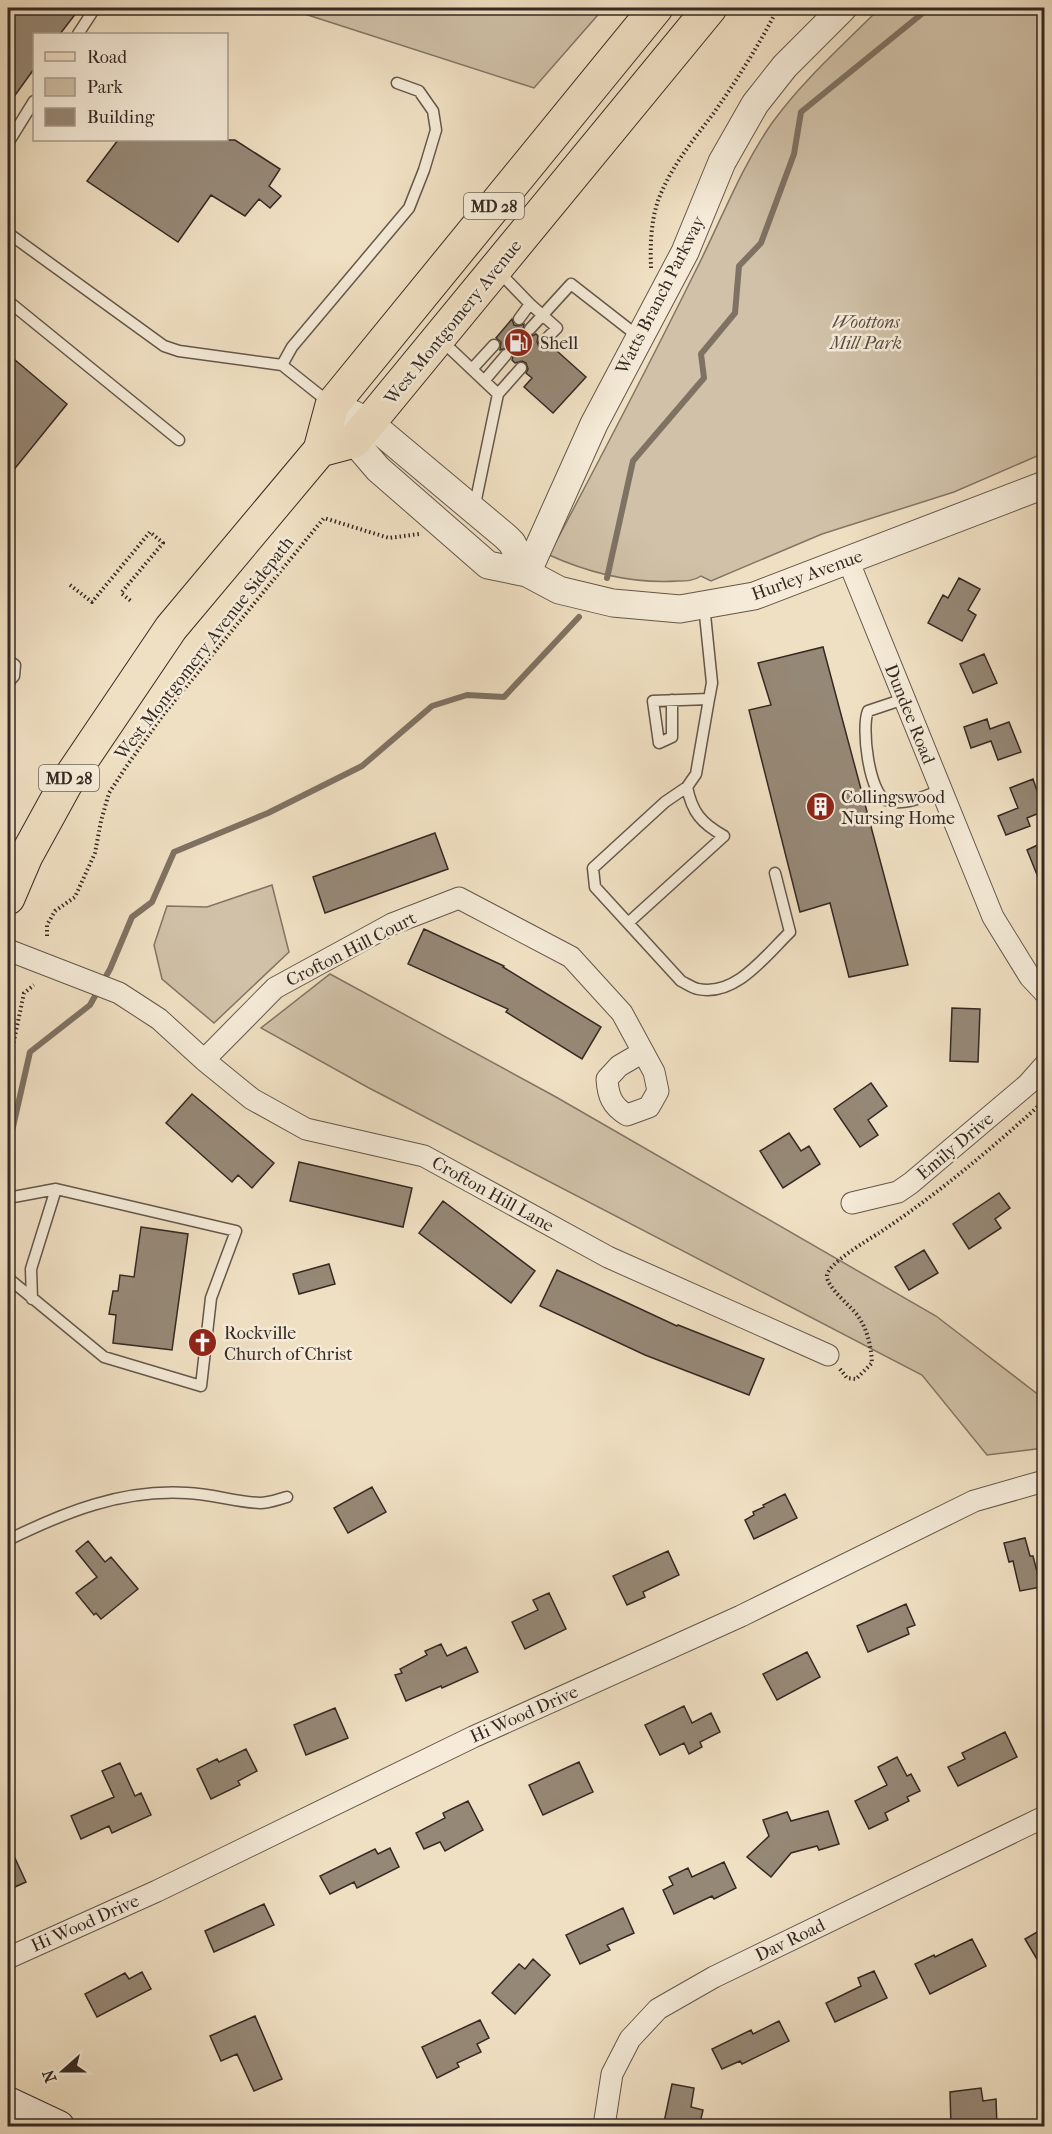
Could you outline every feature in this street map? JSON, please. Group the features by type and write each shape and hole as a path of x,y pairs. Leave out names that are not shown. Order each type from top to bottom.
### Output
{"main road":[{"name":"MD 28","path":"8,898 42,825 70,777 171,628 320,450 332,405 656,8"},
{"name":"West Montgomery Avenue","path":"362,432 710,8"},
{"path":"320,450 362,432"},
{"path":"8,848 42,825"},
{"path":"8,2102 59,2127"}],"street":[{"name":"Watts Branch Parkway","path":"527,573 594,424 685,252 722,162 755,104 785,66 843,8"},
{"name":"Hurley Avenue","path":"332,405 362,432 474,509 512,543 527,573"},
{"name":"Hurley Avenue","path":"362,432 378,469 488,565 527,573 559,590 613,603 680,609 754,596 1044,485"},
{"name":"Dundee Road","path":"848,560 993,917 1030,977 1044,992"},
{"name":"Crofton Hill Court","path":"204,1060 275,988 392,924 459,898 571,957 622,1013 643,1052"},
{"name":"Crofton Hill Lane","path":"8,950 119,993 159,1019 252,1099 306,1129 424,1156 608,1257 828,1355"},
{"name":"Emily Drive","path":"852,1203 898,1192 911,1183 1028,1084 1044,1066"},
{"name":"Hi Wood Drive","path":"8,1958 157,1891 473,1737 741,1616 974,1501 1044,1481"},
{"name":"Dav Road","path":"604,2127 612,2074 630,2039 658,2009 714,1977 1044,1817"}],"lane":[{"path":"79,33 95,8"},
{"path":"282,365 292,347 409,208 436,130 433,111 419,91 397,82"},
{"path":"8,143 33,103"},
{"path":"8,233 164,346 179,351 282,365 332,405"},
{"path":"496,269 556,328 544,341"},
{"path":"530,329 571,284 640,337"},
{"path":"8,301 179,440"},
{"path":"519,319 530,304"},
{"path":"439,339 498,394"},
{"path":"472,369 495,345"},
{"path":"484,381 506,355"},
{"path":"474,509 498,394 520,368"},
{"path":"704,605 712,683 696,774 687,787 665,802 593,868 595,887 681,981 698,989 719,990 741,978 790,932 776,873"},
{"path":"8,660 15,665 14,676 8,683"},
{"path":"672,700 709,699"},
{"path":"904,699 868,711 865,719 865,736 875,789 884,799 898,802 941,790"},
{"path":"628,923 724,836 707,826 698,815 690,802 687,787"},
{"path":"32,1299 31,1269 56,1189"},
{"path":"8,1198 56,1189 236,1231 211,1298 201,1386 104,1357 8,1278"},
{"path":"8,1540 56,1517 95,1503 129,1495 187,1493 262,1503 287,1497"}],"path":[{"path":"684,155 746,66 778,8"},
{"name":"West Montgomery Avenue Sidepath","path":"47,936 47,925 55,911 75,897 95,853 100,821 109,793 126,767 163,715 324,518 389,538 424,535"},
{"path":"70,585 92,602 150,532 163,543 121,593 131,601"},
{"path":"8,1069 24,993 34,985"},
{"path":"828,1355 847,1378 856,1379 872,1363 871,1342 858,1317 830,1284 827,1275 831,1267 928,1200 990,1150 1044,1101"}],"green space":[{"path":"286,8 604,8 534,88"},
{"name":"Woottons Mill Park","path":"880,8 1044,8 1044,453 954,492 822,534 711,581 701,576 684,581 628,579 596,572 549,555 641,379 740,177 761,141 797,92"},
{"path":"272,885 289,952 214,1023 162,979 154,945 167,906 207,907"},
{"path":"330,974 556,1097 936,1316 1044,1399 1044,1448 987,1455 922,1375 369,1088 261,1028"}],"building":[{"path":"8,8 80,8 61,33 33,33 33,70 8,105"},
{"path":"235,140 280,169 269,186 281,196 270,208 259,199 245,216 211,195 178,242 87,181 117,141"},
{"path":"512,319 514,325 524,324 525,335 536,334 538,336 539,347 550,346 586,377 553,413 524,387 532,378 526,373 528,369 526,363 522,361 515,363 512,360 511,350 507,348 500,350 501,342 496,338"},
{"path":"8,354 67,404 8,477"},
{"path":"959,578 980,589 968,610 976,615 962,641 928,623 943,595 948,598"},
{"name":"Collingswood Nursing Home","path":"823,647 908,965 849,977 830,903 800,912 749,710 771,705 758,663"},
{"path":"984,654 997,683 973,693 960,664"},
{"path":"987,719 990,729 1009,722 1021,752 998,760 991,741 971,748 964,727"},
{"path":"1033,779 1044,811 1027,818 1030,826 1006,835 998,816 1018,808 1010,788"},
{"path":"435,833 448,869 325,913 313,877"},
{"path":"1044,842 1044,892 1027,850"},
{"path":"424,929 504,966 601,1027 582,1059 506,1012 508,1009 408,964"},
{"path":"952,1008 980,1009 978,1062 950,1061"},
{"path":"871,1083 887,1106 868,1120 878,1135 860,1147 834,1109"},
{"path":"192,1094 274,1163 252,1188 238,1175 232,1182 166,1123"},
{"path":"789,1133 801,1151 809,1146 820,1164 783,1188 760,1151"},
{"path":"299,1162 412,1188 403,1227 290,1201"},
{"path":"999,1193 1010,1208 995,1219 1001,1228 969,1249 953,1224"},
{"path":"443,1201 535,1271 511,1303 419,1233"},
{"name":"Rockville Church of Christ","path":"141,1227 188,1234 172,1350 113,1343 116,1315 109,1314 113,1291 118,1291 120,1275 134,1277"},
{"path":"924,1250 938,1273 909,1290 895,1267"},
{"name":"Rockville Church of Christ","path":"329,1264 335,1284 299,1294 293,1274"},
{"path":"557,1270 677,1326 764,1359 749,1395 645,1355 540,1306"},
{"path":"372,1487 386,1512 348,1533 334,1508"},
{"path":"785,1494 797,1518 754,1539 745,1520 754,1515 753,1512 764,1507 763,1505"},
{"path":"1025,1538 1030,1556 1033,1556 1041,1587 1020,1591 1013,1561 1009,1562 1004,1543"},
{"path":"88,1541 105,1562 111,1557 138,1589 101,1619 96,1613 94,1615 76,1593 97,1577 76,1551"},
{"path":"668,1551 679,1575 643,1592 645,1597 627,1605 613,1576"},
{"path":"549,1593 566,1629 525,1649 512,1622 538,1610 533,1600"},
{"path":"906,1604 915,1625 907,1628 909,1634 868,1652 857,1626"},
{"path":"441,1644 447,1656 466,1647 478,1672 406,1701 395,1675 402,1673 400,1669 427,1655 425,1651"},
{"path":"807,1652 820,1677 777,1700 763,1674"},
{"path":"684,1706 692,1723 711,1713 720,1732 700,1742 702,1747 689,1754 684,1743 660,1755 645,1725"},
{"path":"335,1708 348,1738 306,1755 294,1725"},
{"path":"1005,1732 1017,1757 958,1786 948,1767 965,1759 962,1753"},
{"path":"246,1749 257,1771 238,1781 240,1785 211,1799 197,1769 217,1759 219,1762"},
{"path":"897,1757 907,1776 911,1774 920,1791 907,1797 909,1801 885,1813 888,1820 869,1829 855,1801 887,1785 878,1767"},
{"path":"579,1762 593,1792 543,1815 529,1785"},
{"path":"120,1763 135,1796 141,1793 151,1815 112,1833 109,1826 81,1839 71,1816 114,1797 102,1771"},
{"path":"468,1801 483,1830 445,1851 440,1842 424,1849 416,1833 445,1818 443,1813"},
{"path":"828,1811 839,1844 819,1850 817,1846 791,1853 771,1877 747,1857 769,1836 763,1820 787,1812 791,1821"},
{"path":"8,1843 26,1882 8,1890"},
{"path":"390,1848 399,1867 357,1888 354,1882 330,1894 320,1876 375,1849 378,1854"},
{"path":"724,1862 736,1888 714,1899 712,1896 674,1914 663,1890 673,1885 669,1877 688,1868 692,1877"},
{"path":"264,1904 274,1925 214,1952 205,1931"},
{"path":"623,1908 634,1933 607,1945 610,1950 580,1964 566,1935"},
{"path":"1044,1928 1044,1971 1025,1939"},
{"path":"972,1939 986,1966 930,1994 915,1964"},
{"path":"533,1959 550,1975 515,2014 492,1993 519,1964 525,1969"},
{"path":"874,1971 887,1998 835,2022 826,2003 861,1986 858,1978"},
{"path":"142,1972 151,1989 97,2017 85,1994 125,1973 129,1979"},
{"path":"255,2016 282,2079 254,2091 237,2054 221,2061 210,2036"},
{"path":"480,2020 489,2038 477,2044 481,2052 457,2063 459,2067 437,2078 422,2047"},
{"path":"779,2021 789,2041 742,2064 740,2061 722,2069 712,2049 751,2030 753,2034"},
{"path":"672,2084 694,2088 691,2107 703,2110 699,2127 663,2127"},
{"path":"981,2088 983,2101 996,2099 997,2127 951,2127 950,2092"}],"waterway":[{"path":"607,578 633,461 704,378 701,354 735,313 739,266 761,243 794,154 801,112 929,8"},
{"path":"10,1140 30,1052 90,1005 110,969 132,917 152,902 174,852 268,813 362,766 432,706 467,695 504,697 579,617"}],"place":[{"name":"Shell","path":"519,343"},
{"name":"Collingswood Nursing Home","path":"820,807"},
{"name":"Rockville Church of Christ","path":"203,1343"}]}
